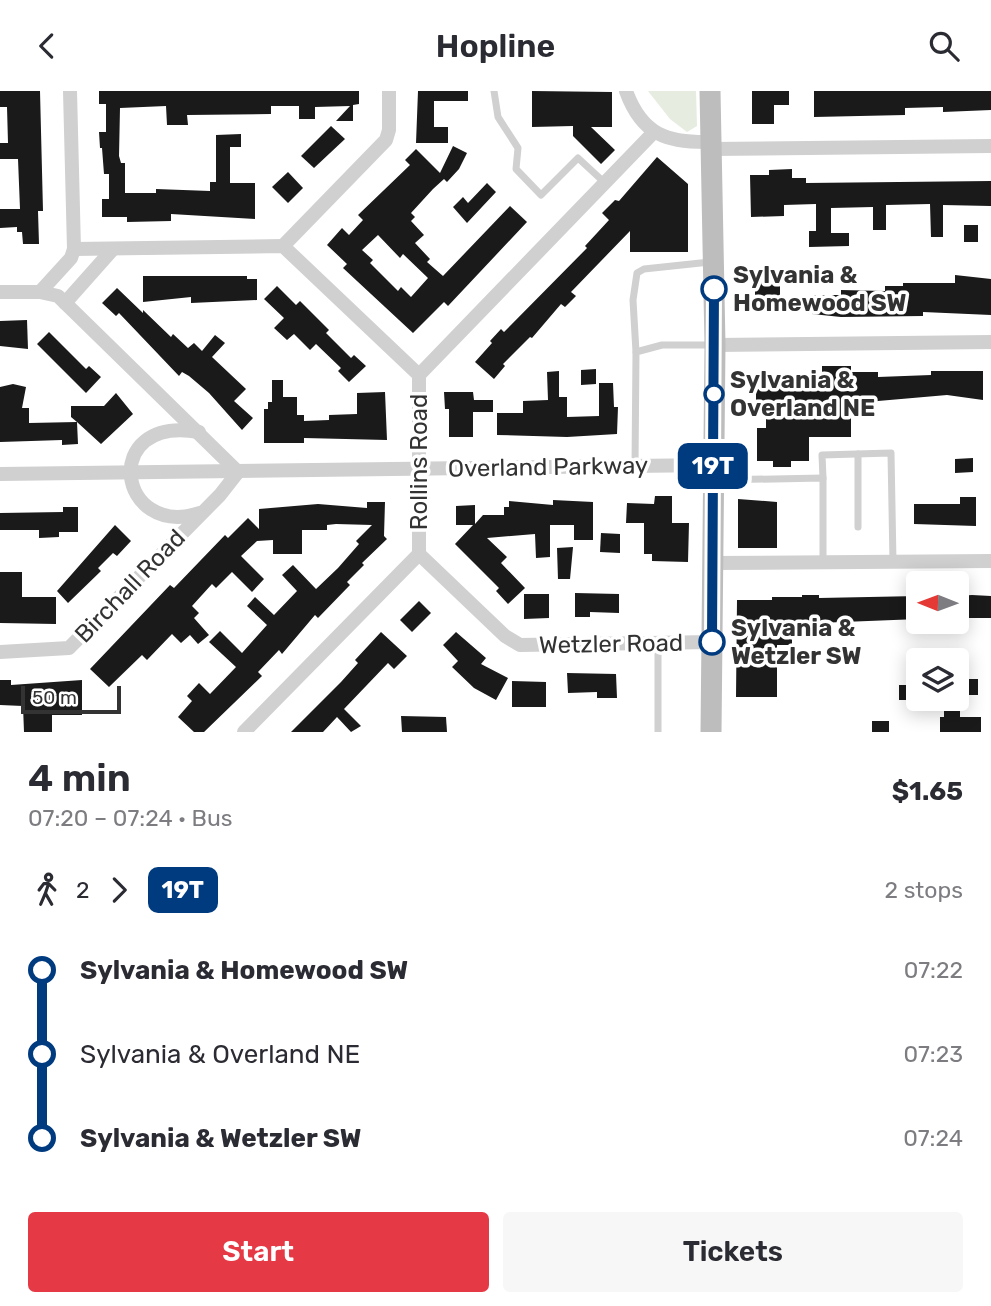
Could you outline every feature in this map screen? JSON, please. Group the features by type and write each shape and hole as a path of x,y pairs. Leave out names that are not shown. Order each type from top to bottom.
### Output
{"main road":[{"path":"710,91 715,345 711,732"}],"street":[{"path":"40,292 71,258 74,249 70,91"},
{"path":"283,246 386,140 389,129 389,91"},
{"path":"626,91 641,121 654,132 675,142 711,146 991,146"},
{"name":"Rollins Road","path":"244,732 419,554 419,375 654,132"},
{"path":"74,249 283,246 419,375"},
{"path":"65,303 113,249"},
{"path":"0,292 54,294 238,472"},
{"path":"715,345 991,342"},
{"path":"199,432 175,429 153,436 134,456 130,473 135,492 145,505 157,512 186,518 201,513"},
{"name":"Overland Parkway","path":"0,474 635,466 714,473"},
{"name":"Birchall Road","path":"0,652 69,648 238,472"},
{"name":"Wetzler Road","path":"419,554 512,642 526,645 712,642"},
{"path":"713,563 991,561"}],"lane":[{"path":"494,91 498,117 518,148 516,169 541,195 578,158 605,183"},
{"path":"635,466 636,352 633,300 637,273 643,269 714,262"},
{"path":"636,352 662,345 715,345"},
{"path":"823,561 822,455 891,453 893,562"},
{"path":"858,454 858,527"},
{"path":"714,473 822,478"},
{"path":"657,643 658,732"}],"shaded area":[{"path":"648,91 696,91 697,126 687,132 670,119"}],"building":[{"path":"0,91 40,91 43,211 38,211 39,244 23,244 22,232 17,232 17,227 0,228 0,209 20,209 18,159 0,159 0,143 8,143 7,107 0,107"},
{"path":"99,91 359,91 359,104 353,105 353,121 336,121 350,106 315,107 315,119 299,119 299,106 271,106 271,114 187,115 188,125 167,125 166,106 120,108 119,156 121,163 125,163 125,193 156,193 156,189 210,191 210,182 216,182 216,135 241,134 241,147 230,147 230,183 255,183 255,219 171,214 171,221 127,222 127,217 102,217 102,199 109,199 109,174 104,174 100,148 99,132 106,132 106,104 99,104"},
{"path":"418,91 468,91 468,101 434,101 434,127 448,127 448,143 416,143"},
{"path":"532,91 612,92 612,127 591,127 615,150 601,164 573,136 573,126 532,127"},
{"path":"752,91 789,91 789,105 774,105 774,124 752,124"},
{"path":"814,91 991,91 991,110 943,112 943,107 905,108 905,115 814,117"},
{"path":"331,126 345,139 314,168 301,156"},
{"path":"453,146 467,153 459,169 447,182 444,179 411,213 415,217 411,221 424,235 415,243 430,259 427,262 443,276 510,206 527,222 448,306 444,302 413,333 343,268 347,264 327,245 342,228 349,235 363,220 358,215 410,165 405,160 416,149 440,173","holes":["378,235 400,258 403,254 428,278 411,297 401,287 398,291 370,263 373,260 362,250"]},
{"path":"657,157 688,184 688,252 630,252 630,231 571,292 576,296 565,307 561,304 532,338 503,364 505,366 494,379 475,362 492,343 490,341 501,329 504,332 587,248 585,246 609,220 602,213 615,200 619,201"},
{"path":"792,169 792,178 806,178 806,183 991,181 991,206 943,205 943,237 931,237 930,204 886,205 886,230 873,230 873,207 831,208 831,233 849,233 849,246 809,247 809,231 816,231 816,204 784,205 784,216 751,217 750,175 769,175 769,170"},
{"path":"288,172 303,188 288,203 272,187"},
{"path":"487,183 496,192 467,223 453,207 463,197 468,203"},
{"path":"964,225 978,225 978,242 964,242"},
{"path":"955,275 991,279 991,315 923,312 923,316 841,317 812,314 812,295 841,295 841,290 885,291 885,286 903,286 903,283 955,283"},
{"path":"143,276 247,276 247,279 257,279 257,300 191,303 191,297 143,302"},
{"path":"755,277 780,277 780,306 755,306"},
{"path":"277,286 296,305 300,301 329,330 326,333 351,358 354,355 366,366 349,382 338,371 341,368 316,344 310,350 294,334 287,340 274,328 284,318 264,299"},
{"path":"117,288 171,337 173,334 188,348 194,343 202,351 215,335 225,343 212,357 246,389 234,401 253,418 242,430 209,393 182,372 179,376 119,313 116,316 102,303"},
{"path":"27,320 28,349 0,346 0,321"},
{"path":"49,332 86,369 89,366 101,377 86,393 37,344"},
{"path":"822,366 851,366 851,372 878,372 878,377 931,375 931,371 983,371 983,400 947,395 870,403 870,409 851,409 851,437 809,437 809,461 791,461 791,467 773,467 773,461 757,461 757,428 766,428 766,404 756,404 756,389 765,389 765,376 822,376"},
{"path":"596,369 596,384 581,385 581,370"},
{"path":"559,371 559,397 567,397 567,417 599,416 599,383 613,383 614,407 618,407 617,434 567,437 497,435 497,413 523,413 523,401 548,400 547,372"},
{"path":"272,380 283,380 283,397 297,397 297,415 304,415 304,421 329,420 329,415 357,414 357,393 385,392 387,440 304,438 304,443 264,443 264,409 268,409 268,402 272,402"},
{"path":"13,384 26,387 22,408 29,408 29,423 77,422 78,444 62,445 62,440 0,442 0,387"},
{"path":"444,392 473,392 474,400 493,400 493,412 473,412 473,437 449,437 449,409 445,409"},
{"path":"116,393 133,414 101,444 71,417 71,406 104,406"},
{"path":"973,458 973,472 955,473 955,459"},
{"path":"655,496 672,496 672,523 689,523 688,562 652,561 652,554 644,554 644,523 626,523 627,503 654,504"},
{"path":"960,497 976,497 976,526 914,524 914,504 960,504"},
{"path":"738,499 777,502 777,548 738,548"},
{"path":"553,500 593,502 593,540 574,540 574,525 550,525 550,557 536,558 535,534 487,538 507,557 501,563 525,588 508,604 496,591 499,588 455,544 473,525 456,525 456,506 475,505 475,524 483,515 504,515 504,507 509,507 509,501 553,505"},
{"path":"367,502 385,502 384,536 387,539 362,563 364,565 347,582 350,585 318,618 315,615 282,654 279,650 258,672 262,676 204,732 194,732 178,717 192,701 187,696 199,683 210,694 236,667 209,642 220,631 242,653 267,625 247,606 255,597 274,615 297,591 282,575 293,565 316,589 359,544 356,541 372,525 336,524 327,525 327,530 302,530 302,554 273,554 273,540 257,541 241,556 264,579 252,592 232,572 216,588 212,584 192,606 199,613 194,618 209,635 198,644 190,635 181,643 172,634 147,660 142,655 109,687 90,669 170,585 174,588 225,535 228,538 248,518 259,529 259,509 318,504 367,508"},
{"path":"63,507 78,507 78,532 59,532 59,537 39,538 39,530 0,530 0,513 63,512"},
{"path":"115,525 131,541 117,556 113,553 98,568 101,571 68,603 57,591"},
{"path":"601,533 620,534 620,553 600,552"},
{"path":"573,547 570,579 558,579 557,548"},
{"path":"0,572 22,572 22,597 56,597 56,624 0,623"},
{"path":"575,593 619,594 619,613 590,612 590,617 575,617"},
{"path":"524,594 549,594 549,618 524,619"},
{"path":"970,595 991,596 991,618 970,618"},
{"path":"906,596 906,620 792,624 792,645 777,645 777,697 736,697 737,600"},
{"path":"419,601 431,613 412,632 400,620"},
{"path":"381,632 407,656 394,669 388,663 344,709 361,726 351,732 337,717 323,732 291,732 341,682 358,663 355,660"},
{"path":"456,632 486,658 481,664 508,678 496,700 474,688 452,667 458,661 443,645"},
{"path":"567,673 616,674 617,698 597,698 597,692 568,693"},
{"path":"969,679 978,679 978,695 969,695"},
{"path":"0,680 11,680 11,685 82,680 82,715 52,715 52,732 24,732 23,706 0,705"},
{"path":"512,681 546,682 546,707 512,707"},
{"path":"899,685 906,685 906,700 899,700"},
{"path":"944,711 960,711 960,717 981,717 981,732 940,732 940,717 944,717"},
{"path":"401,716 446,717 447,732 402,732"},
{"path":"872,721 889,721 889,732 872,732"}],"bus line":[{"name":"19T","path":"712,642 714,289"}],"place":[{"name":"Sylvania & Homewood SW","path":"714,289"},
{"name":"Sylvania & Overland NE","path":"714,394"},
{"name":"Sylvania & Wetzler SW","path":"712,642"}]}
